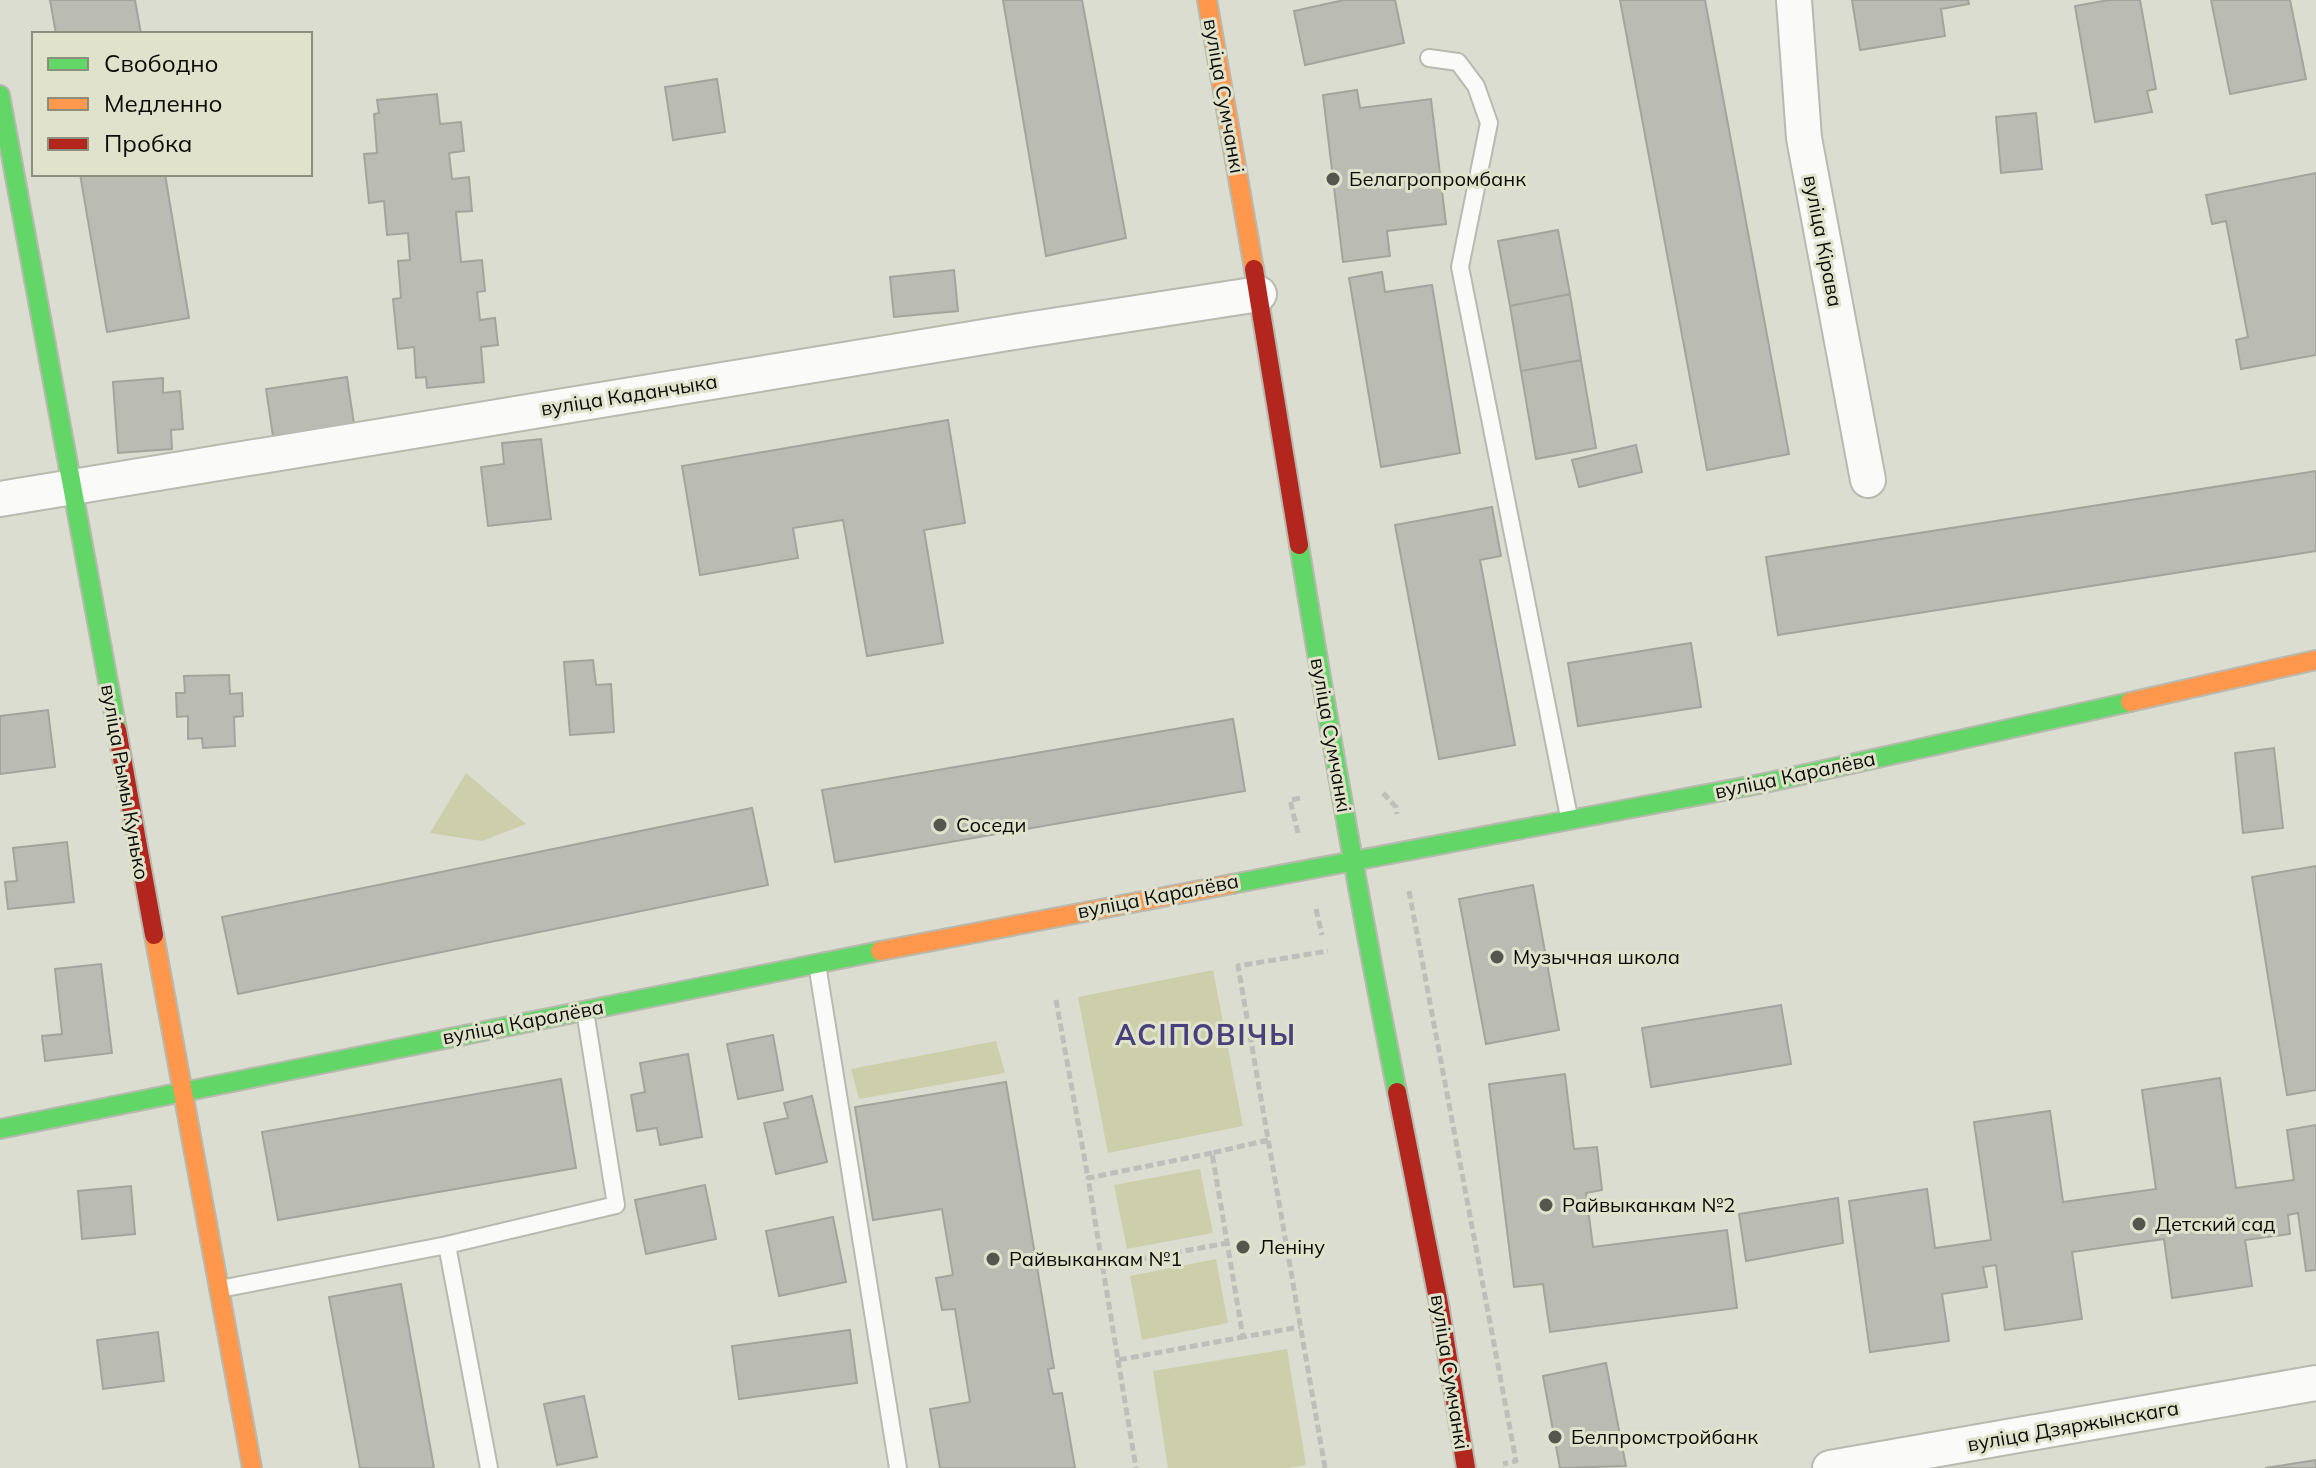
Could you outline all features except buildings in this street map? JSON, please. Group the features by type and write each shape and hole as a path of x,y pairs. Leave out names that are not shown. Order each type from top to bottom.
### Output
{"street":[{"name":"вуліца Сумчанкі","path":"1207,0 1259,294 1339,791 1355,859 1366,934 1439,1304 1466,1468"},
{"name":"вуліца Кірава","path":"1794,0 1804,138 1868,480"},
{"name":"вуліца Рымы Кунько","path":"0,95 252,1468"},
{"name":"вуліца Каданчыка","path":"0,499 1259,294"},
{"name":"вуліца Каралёва","path":"0,1129 816,963 1765,783 2316,660"},
{"name":"вуліца Дзяржынскага","path":"1830,1468 2316,1383"}],"lane":[{"path":"1429,58 1458,62 1476,86 1489,123 1460,267 1569,819"},
{"path":"816,963 898,1468"},
{"path":"220,1289 447,1245 616,1205 585,1010"},
{"path":"447,1245 489,1468"}],"path":[{"path":"1325,1468 1238,966 1332,950 1366,934 1410,900 1517,1465 1494,1466"},
{"path":"1056,1000 1136,1468"},
{"path":"1088,1178 1268,1140"},
{"path":"1212,1153 1243,1337"},
{"path":"1103,1266 1227,1243"},
{"path":"1118,1360 1300,1327"}],"green space":[{"path":"466,773 526,824 482,841 430,833"},
{"path":"1213,970 1243,1126 1108,1153 1078,997"},
{"path":"996,1041 1005,1073 859,1099 851,1069"},
{"path":"1200,1169 1213,1233 1127,1249 1114,1185"},
{"path":"1216,1259 1228,1323 1142,1340 1130,1276"},
{"path":"1287,1349 1306,1465 1288,1468 1168,1468 1153,1371"}],"traffic: fast":[{"path":"0,95 117,730"},
{"path":"1299,545 1397,1092"},
{"path":"1232,884 1765,783 2130,702"},
{"path":"0,1129 880,951"}],"traffic: slow":[{"path":"1207,0 1254,269"},
{"path":"2130,702 2316,660"},
{"path":"880,951 1232,884"},
{"path":"154,935 252,1468"}],"traffic: jam":[{"path":"1254,269 1299,545"},
{"path":"117,730 154,935"},
{"path":"1397,1092 1439,1304 1466,1468"}],"place":[{"name":"Белагропромбанк","path":"1333,179"},
{"name":"Соседи","path":"940,825"},
{"name":"Музычная школа","path":"1497,957"},
{"name":"Райвыканкам №2","path":"1546,1205"},
{"name":"Детский сад","path":"2139,1224"},
{"name":"Леніну","path":"1243,1247"},
{"name":"Райвыканкам №1","path":"993,1259"},
{"name":"Белпромстройбанк","path":"1555,1437"}],"district":[{"name":"АСІПОВІЧЫ","path":"1206,1035"}]}
